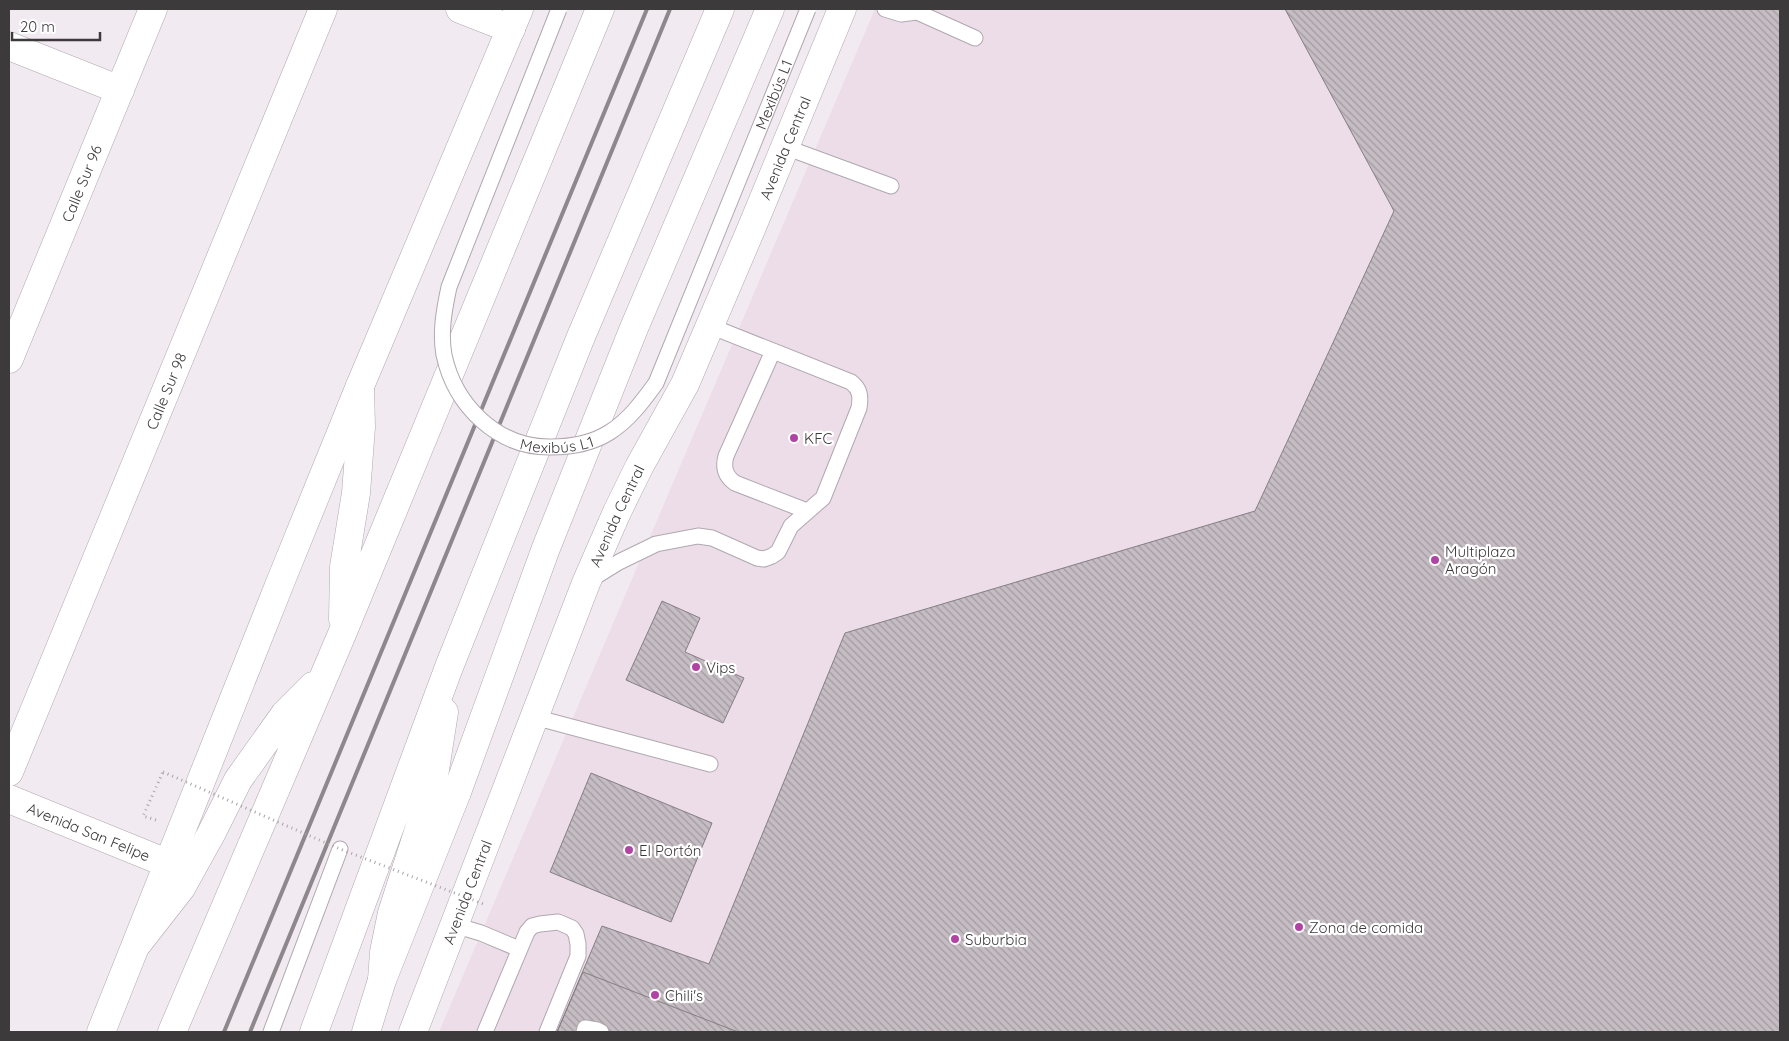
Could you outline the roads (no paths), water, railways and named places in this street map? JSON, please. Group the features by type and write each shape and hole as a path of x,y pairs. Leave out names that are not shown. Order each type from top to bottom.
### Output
{"main road":[{"name":"Calle Sur 96","path":"9,359 154,9"},
{"name":"Calle Sur 98","path":"9,772 323,9"},
{"path":"101,1032 360,386 515,19 460,9"},
{"path":"172,1032 342,634 600,9"},
{"path":"314,1032 449,667 580,339 720,9"},
{"path":"366,1032 382,980 457,792 550,539 634,328 770,9"},
{"name":"Avenida Central","path":"413,1032 586,582 617,512 685,384 842,9"},
{"path":"9,46 120,90"},
{"path":"342,634 344,567 357,485 361,428 360,386"},
{"path":"382,980 384,952 392,913 432,789 442,733 449,667"},
{"path":"138,943 181,888 238,780 264,742 285,714 323,676"},
{"name":"Avenida San Felipe","path":"9,799 169,864"}],"lane":[{"name":"Mexibús L1","path":"559,9 449,287 442,330 444,355 453,384 462,399 473,412 502,436 536,447 571,446 609,433 628,418 656,382 808,9"},
{"path":"885,9 901,14 916,10 975,38"},
{"path":"785,147 891,186"},
{"path":"586,582 619,562 651,546 662,542 698,536 712,538 757,558 764,559 772,556 782,546 792,526 823,498 859,408 860,393 857,387 850,382 710,326"},
{"path":"773,351 724,464 729,479 735,483 808,511"},
{"path":"534,717 710,764"},
{"path":"271,1032 340,849"},
{"path":"485,1032 527,932 532,926 551,921 564,923 572,928 576,934 578,956 547,1032"},
{"path":"454,925 481,933 519,949"},
{"path":"584,1032 585,1028 601,1032"}],"railway":[{"path":"224,1032 647,9"},
{"path":"250,1032 670,9"}],"place":[{"name":"KFC","path":"794,438"},
{"name":"Multiplaza Aragón","path":"1435,560"},
{"name":"Vips","path":"696,667"},
{"name":"El Portón","path":"629,850"},
{"name":"Zona de comida","path":"1299,927"},
{"name":"Suburbia","path":"955,939"},
{"name":"Chili's","path":"655,995"}]}
